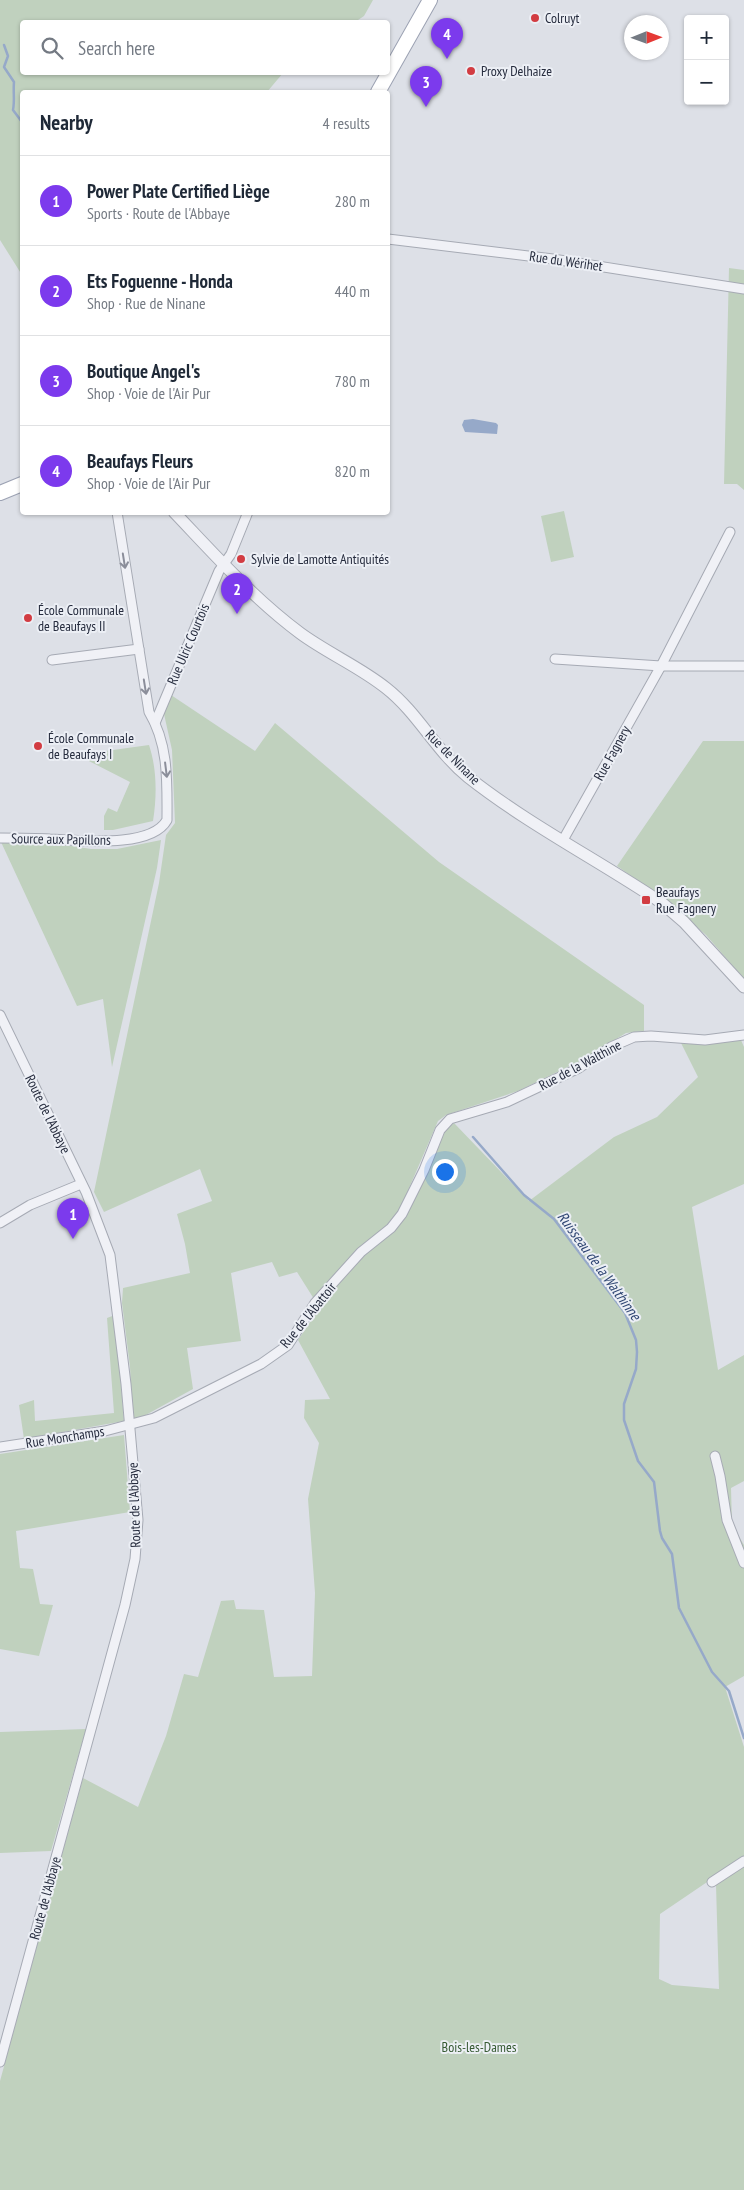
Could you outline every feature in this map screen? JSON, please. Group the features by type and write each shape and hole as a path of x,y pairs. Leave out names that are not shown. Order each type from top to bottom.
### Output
{"main road":[{"path":"390,71 430,0"},
{"path":"379,90 388,75"},
{"path":"0,493 20,485"}],"street":[{"name":"Rue du Wérihet","path":"390,239 553,259 744,289"},
{"name":"Source aux Papillons","path":"0,838 109,842 158,830 167,820 167,773 159,730 148,712 117,515"},
{"name":"Rue de Ninane","path":"177,515 277,616 324,649 384,686 400,699 438,747 466,775 502,802 662,904 684,922 744,987"},
{"name":"Rue Ulric Courtois","path":"155,723 223,563 230,554 247,515"},
{"name":"Rue Fagnery","path":"563,840 660,666 730,532"},
{"path":"52,660 139,649"},
{"path":"556,659 660,666 744,666"},
{"name":"Route de l'Abbaye","path":"0,1015 81,1184 105,1237 110,1255 138,1520 135,1559 123,1614 0,2062"},
{"name":"Rue de la Walthine","path":"450,1119 507,1102 579,1068 611,1047 634,1037 651,1036 705,1040 744,1036"},
{"name":"Rue de l'Abattoir","path":"129,1426 154,1418 191,1398 246,1374 288,1345 320,1298 361,1252 391,1228 402,1214 424,1170 440,1130 450,1119"},
{"path":"0,1223 30,1205 81,1184"},
{"name":"Rue Monchamps","path":"0,1447 129,1426"},
{"path":"715,1456 720,1476 726,1520 744,1562"},
{"path":"712,1882 744,1860"}],"green space":[{"path":"0,0 373,0 364,16 358,20 20,20 20,75 281,75 269,90 20,90 20,272 0,240"},
{"path":"729,268 744,270 744,490 737,484 724,484"},
{"path":"564,511 574,557 551,562 541,516"},
{"path":"171,695 255,751 275,723 439,862 644,1005 644,1031 626,1033 580,1061 518,1091 446,1115 438,1121 397,1216 314,1299 297,1272 279,1277 272,1262 231,1273 241,1341 187,1348 193,1389 133,1422 130,1367 122,1303 123,1288 190,1273 177,1214 212,1201 200,1169 104,1212 94,1192 159,883 166,835 175,823 172,750 164,714"},
{"path":"703,741 744,741 744,979 706,935 668,902 617,866"},
{"path":"149,745 154,763 156,783 153,821 113,830 104,830 104,816 108,808 117,812 130,782 83,758 84,754"},
{"path":"161,840 157,868 112,1067 103,999 77,1006 1,842 53,843 91,849 117,849"},
{"name":"Bois-les-Dames","path":"741,1040 744,1047 744,1184 692,1207 718,1370 744,1355 744,1481 731,1488 732,1525 744,1545 744,1676 725,1687 744,1747 744,1857 660,1914 659,1979 672,1985 719,1989 716,1885 744,1866 744,2190 0,2190 0,2081 83,1778 138,1807 166,1736 184,1674 198,1677 221,1601 234,1600 236,1609 264,1610 274,1677 312,1676 315,1593 308,1499 319,1443 304,1418 305,1400 330,1399 298,1340 325,1300 369,1249 398,1225 420,1188 443,1131 454,1123 529,1201 614,1137 657,1117 698,1077 680,1041"},
{"path":"115,1315 124,1421 24,1439 19,1405 34,1400 35,1421 114,1413 107,1318"},
{"path":"124,1435 130,1512 16,1531 20,1568 33,1569 40,1604 53,1605 39,1656 0,1649 0,1454"},
{"path":"86,1729 51,1851 0,1853 0,1732"}],"water":[{"path":"473,419 496,423 498,425 497,434 465,432 462,425 464,420"}],"waterway":[{"path":"4,45 8,56 4,67 14,82 13,110 20,119"},
{"name":"Ruisseau de la Walthinne","path":"473,1137 524,1195 554,1219 625,1313 636,1340 637,1352 636,1369 624,1404 624,1420 638,1461 654,1482 660,1531 672,1554 679,1608 712,1672 729,1691 744,1738"}],"place":[{"name":"Colruyt","path":"535,18"},
{"name":"Beaufays Fleurs","path":"447,59"},
{"name":"Proxy Delhaize","path":"471,71"},
{"name":"Boutique Angel's","path":"426,107"},
{"name":"Sylvie de Lamotte Antiquités","path":"241,559"},
{"name":"Ets Foguenne - Honda","path":"237,614"},
{"name":"École Communale de Beaufays II","path":"28,618"},
{"name":"École Communale de Beaufays I","path":"38,746"},
{"name":"Beaufays Rue Fagnery","path":"646,900"},
{"name":"Power Plate Certified Liège","path":"73,1239"}]}
